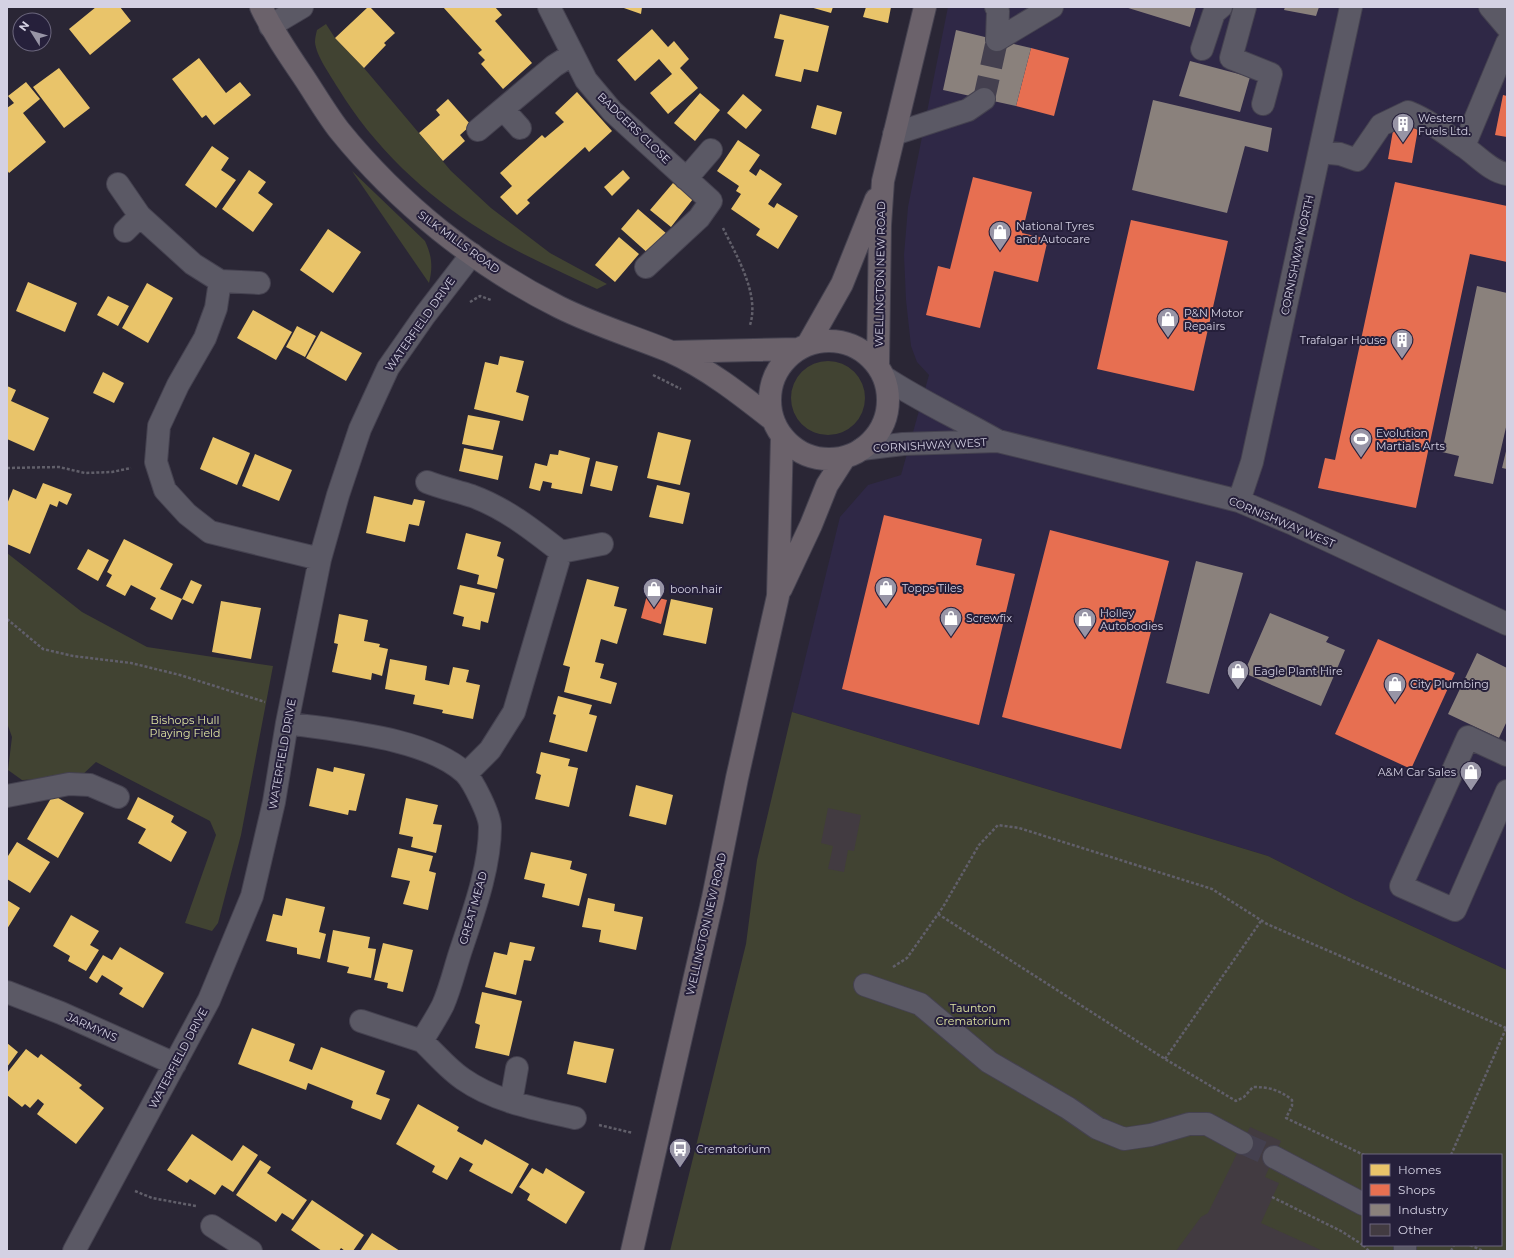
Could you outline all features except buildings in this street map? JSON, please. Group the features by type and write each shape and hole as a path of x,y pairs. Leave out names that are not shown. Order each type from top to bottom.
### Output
{"main road":[{"name":"WELLINGTON NEW ROAD","path":"803,346 842,284 883,181 925,7"},
{"name":"SILK MILLS ROAD","path":"266,16 338,129 384,182 426,221 472,254 558,306 597,325 670,352 729,385 777,428"},
{"name":"WELLINGTON NEW ROAD","path":"881,372 880,232 883,181"},
{"path":"827,340 847,343 864,352 881,372 888,397 886,417 877,435 854,453 831,460 803,454 791,446 777,428 769,400 773,380 783,362 803,346 827,340"},
{"name":"SILK MILLS ROAD","path":"670,352 742,350 803,346"},
{"name":"WELLINGTON NEW ROAD","path":"777,428 778,596"},
{"name":"WELLINGTON NEW ROAD","path":"632,1251 713,898 737,778 778,596 811,525 827,485 854,453"}],"street":[{"path":"266,16 302,7"},
{"path":"996,7 998,12 997,40 1052,7"},
{"path":"1202,49 1214,13 1221,7"},
{"path":"1245,7 1231,58 1271,74 1263,104"},
{"name":"CORNISHWAY NORTH","path":"1238,501 1252,462 1351,7"},
{"path":"1490,7 1507,27"},
{"name":"BADGERS CLOSE","path":"554,9 586,80 612,111 710,201"},
{"path":"1464,146 1507,43"},
{"path":"478,130 554,66 573,54"},
{"path":"894,134 968,110 984,99"},
{"path":"503,109 520,128"},
{"path":"1320,152 1340,154 1357,160 1381,125 1408,112 1423,118 1464,146 1499,173 1507,174"},
{"path":"686,179 711,150"},
{"path":"118,184 133,224 220,281 259,283"},
{"path":"646,267 699,218 710,201"},
{"name":"WATERFIELD DRIVE","path":"74,1251 209,1000 252,896 274,802 288,716 320,559 338,495 360,429 388,368 442,291 472,254"},
{"path":"220,281 216,308 205,338 178,385 159,426 156,462 165,490 187,514 210,532 320,559"},
{"name":"CORNISHWAY WEST","path":"881,372 910,394 961,420 998,442"},
{"name":"CORNISHWAY WEST","path":"854,453 903,444 998,442 1238,501 1291,523 1507,624"},
{"path":"427,482 471,496 502,510 524,523 561,552 602,544"},
{"path":"466,774 490,750 514,712 561,552"},
{"name":"GREAT MEAD","path":"288,716 377,736 428,752 449,762 466,774 480,797 490,825 487,857 472,914 444,1004 422,1041"},
{"path":"1507,755 1468,737 1401,886 1455,910 1507,791"},
{"path":"7,796 69,784 90,785 118,798"},
{"path":"865,985 920,1004 989,1062 1068,1108 1097,1128 1124,1139 1151,1135 1189,1124 1207,1124 1242,1142"},
{"name":"JARMYNS","path":"7,992 61,1013 175,1064"},
{"path":"361,1021 422,1041 462,1079 493,1095 511,1102 575,1118"},
{"path":"511,1102 518,1068"},
{"path":"1274,1157 1362,1203"},
{"path":"212,1226 247,1250"}],"path":[{"path":"710,201 747,280 753,314 742,350"},
{"path":"468,303 480,296 494,301"},
{"path":"651,374 683,390"},
{"path":"7,468 59,467 85,473 92,473 112,472 156,462"},
{"path":"7,619 43,649 73,656 132,663 173,673 288,716"},
{"path":"865,985 907,958 938,914 979,845 998,825 1026,831 1212,889 1261,920 1506,1027 1451,1154"},
{"path":"938,914 1165,1059 1236,1101 1244,1098 1253,1087 1264,1087 1281,1091 1292,1100 1292,1106 1286,1118 1362,1154"},
{"path":"1165,1059 1261,920"},
{"path":"575,1118 608,1128 657,1137"},
{"path":"112,1178 152,1198 201,1208 212,1226"},
{"path":"1272,1197 1342,1231 1362,1244"},
{"path":"1472,1246 1483,1251"}],"shaded area":[{"path":"948,7 1507,7 1507,970 1353,899 1268,856 792,712 840,517 868,485 901,475 929,375 917,362 911,346 906,300 904,255 908,207"}],"green space":[{"path":"326,24 335,38 364,68 451,171 491,208 550,253 607,284 597,289 539,262 497,239 462,217 421,186 384,150 367,130 328,72 321,60 315,42 317,30"},
{"path":"352,171 425,241 431,262 429,283"},
{"path":"828,361 842,364 854,372 862,384 865,398 862,412 854,424 842,432 828,435 814,432 802,424 794,412 791,398 794,384 802,372 814,364"},
{"name":"Bishops Hull Playing Field","path":"7,553 82,612 147,647 273,666 241,835 218,923 212,931 185,923 216,835 210,821 96,762 80,777 22,780 8,770 12,737 7,723"},
{"name":"Taunton Crematorium","path":"792,712 1268,856 1353,899 1507,970 1507,1251 670,1251 746,944 757,860"}],"tunnel":[{"path":"984,99 997,40"},
{"path":"1242,1143 1274,1157"}],"place":[{"name":"Western Fuels Ltd.","path":"1403,144"},
{"name":"National Tyres and Autocare","path":"1000,252"},
{"name":"P&N Motor Repairs","path":"1168,338"},
{"name":"Trafalgar House","path":"1402,360"},
{"name":"Evolution Martials Arts","path":"1361,458"},
{"name":"boon.hair","path":"654,608"},
{"name":"Topps Tiles","path":"886,608"},
{"name":"Screwfix","path":"951,638"},
{"name":"Holley Autobodies","path":"1085,638"},
{"name":"Eagle Plant Hire","path":"1238,690"},
{"name":"City Plumbing","path":"1395,704"},
{"name":"A&M Car Sales","path":"1471,792"},
{"name":"Crematorium","path":"680,1168"}]}
